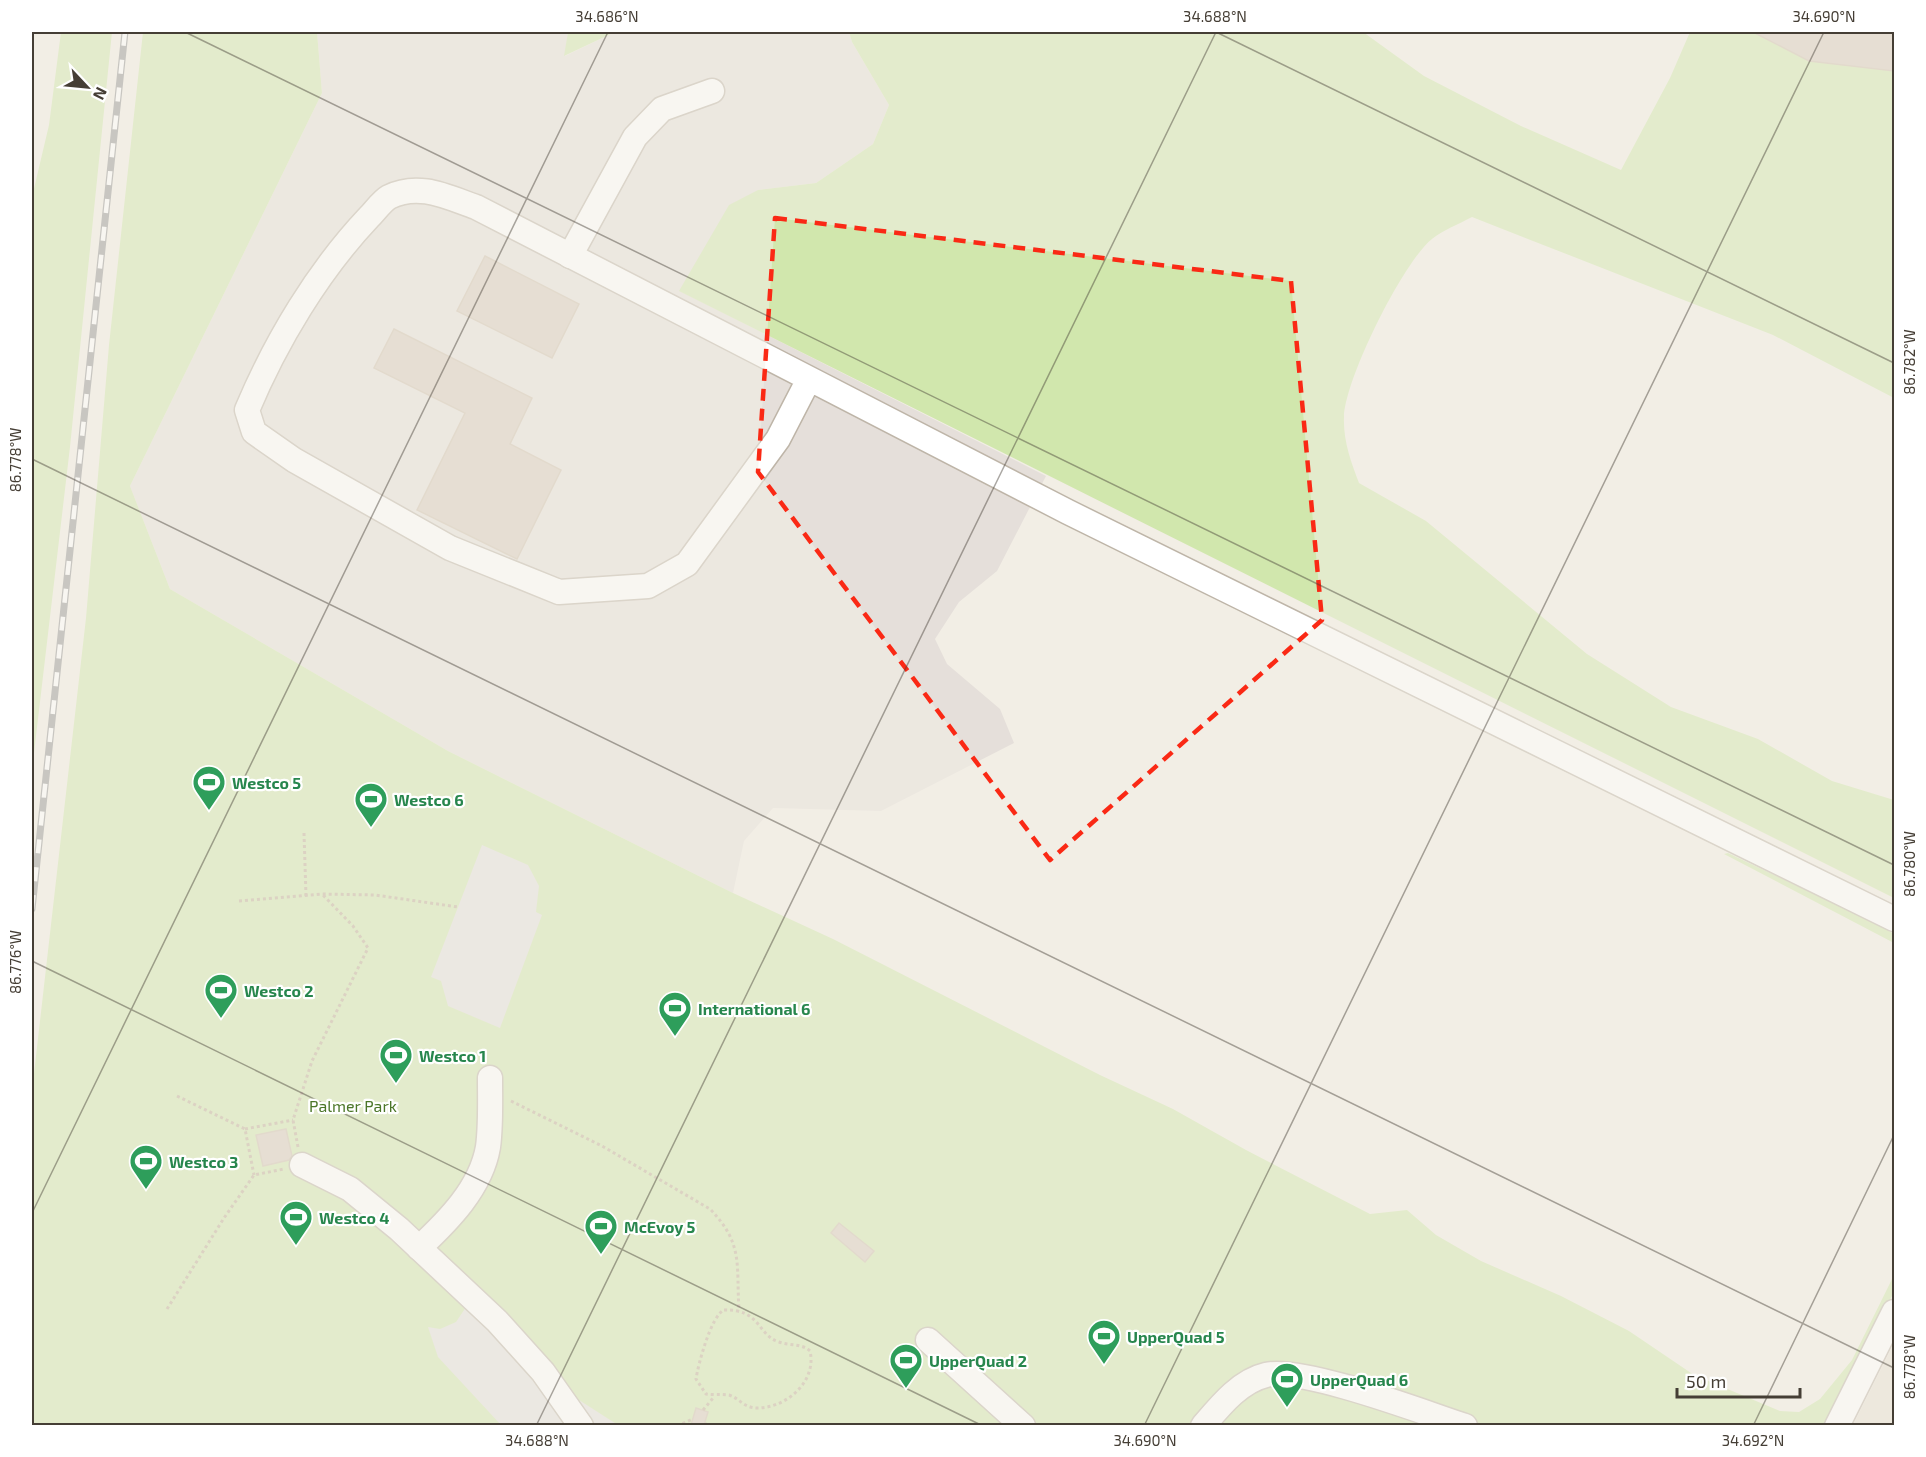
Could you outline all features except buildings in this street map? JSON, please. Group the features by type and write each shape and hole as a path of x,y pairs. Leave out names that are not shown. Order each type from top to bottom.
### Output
{"street":[{"path":"570,256 635,137 662,109 712,91"},
{"path":"809,379 778,439 687,564 648,586 559,592 450,548 294,460 254,432 247,410 258,383 315,286 360,227 387,197 423,189 476,207 1068,512 1894,919"},
{"path":"419,1248 449,1220 471,1189 488,1148 490,1084"},
{"path":"302,1165 350,1189 419,1248 497,1321 543,1372 581,1425"},
{"path":"1837,1425 1894,1312"},
{"path":"928,1340 1023,1425"},
{"path":"1203,1425 1232,1393 1266,1375 1298,1374 1453,1423"}],"path":[{"path":"304,832 306,896"},
{"path":"167,1309 254,1175 302,1165 293,1120 312,1061 368,948 353,926 322,894"},
{"path":"239,901 322,894 375,895 458,907"},
{"path":"490,1084 710,1209 724,1223 736,1245 739,1310"},
{"path":"177,1096 245,1129 293,1120"},
{"path":"245,1129 254,1175"},
{"path":"706,1394 731,1396 743,1405 767,1407 796,1394 810,1371 812,1359 810,1351 804,1346 778,1342 769,1337 760,1323 739,1310 724,1310 714,1319 696,1379 708,1401"},
{"path":"703,1410 708,1401 716,1396"},
{"path":"677,1425 693,1419"}],"highlighted area":[{"path":"775,218 1291,281 1322,620 1050,860 758,472"}],"shaded area":[{"path":"317,32 568,32 565,56 615,32 849,32 852,42 889,105 873,144 816,183 758,190 680,291 1046,476 997,571 959,602 935,639 947,664 1000,709 1014,743 881,811 773,808 744,841 733,893 448,751 170,589 130,486 322,93"},
{"path":"482,845 528,865 539,886 536,912 542,915 500,1028 448,1006 441,981 431,977"},
{"path":"468,1304 555,1400 574,1425 501,1425 438,1357 428,1327 440,1329 456,1322"},
{"path":"1894,1343 1894,1425 1853,1425"},
{"path":"579,1400 618,1425 592,1425"}],"green space":[{"path":"61,32 112,32 70,447 32,770 32,197 49,125"},
{"name":"Palmer Park","path":"143,32 317,32 322,93 130,486 170,589 448,751 733,893 833,939 1100,1075 1173,1109 1246,1150 1370,1214 1407,1210 1436,1235 1481,1261 1561,1296 1629,1331 1694,1375 1780,1411 1799,1412 1820,1399 1852,1360 1894,1275 1894,1292 1826,1425 32,1426 32,1091 86,618 109,345"},
{"path":"568,32 615,32 564,56"},
{"path":"849,32 1363,32 1424,76 1521,126 1621,170 1670,78 1690,32 1753,32 1809,61 1894,71 1894,398 1773,335 1472,217 1432,239 1406,271 1378,322 1354,376 1347,399 1344,426 1350,459 1359,483 1426,521 1587,654 1671,707 1758,739 1832,781 1894,800 1894,898 679,291 729,205 758,190 816,183 873,144 889,105 852,42"},
{"path":"1728,853 1877,924 1894,934 1894,943 1724,854"}],"railway":[{"path":"32,909 125,32"}],"place":[{"name":"Westco 5","path":"209,811"},
{"name":"Westco 6","path":"371,828"},
{"name":"Westco 2","path":"221,1019"},
{"name":"International 6","path":"675,1037"},
{"name":"Westco 1","path":"396,1084"},
{"name":"Westco 3","path":"146,1190"},
{"name":"Westco 4","path":"296,1246"},
{"name":"McEvoy 5","path":"601,1255"},
{"name":"UpperQuad 5","path":"1104,1365"},
{"name":"UpperQuad 2","path":"906,1389"},
{"name":"UpperQuad 6","path":"1287,1408"}]}
